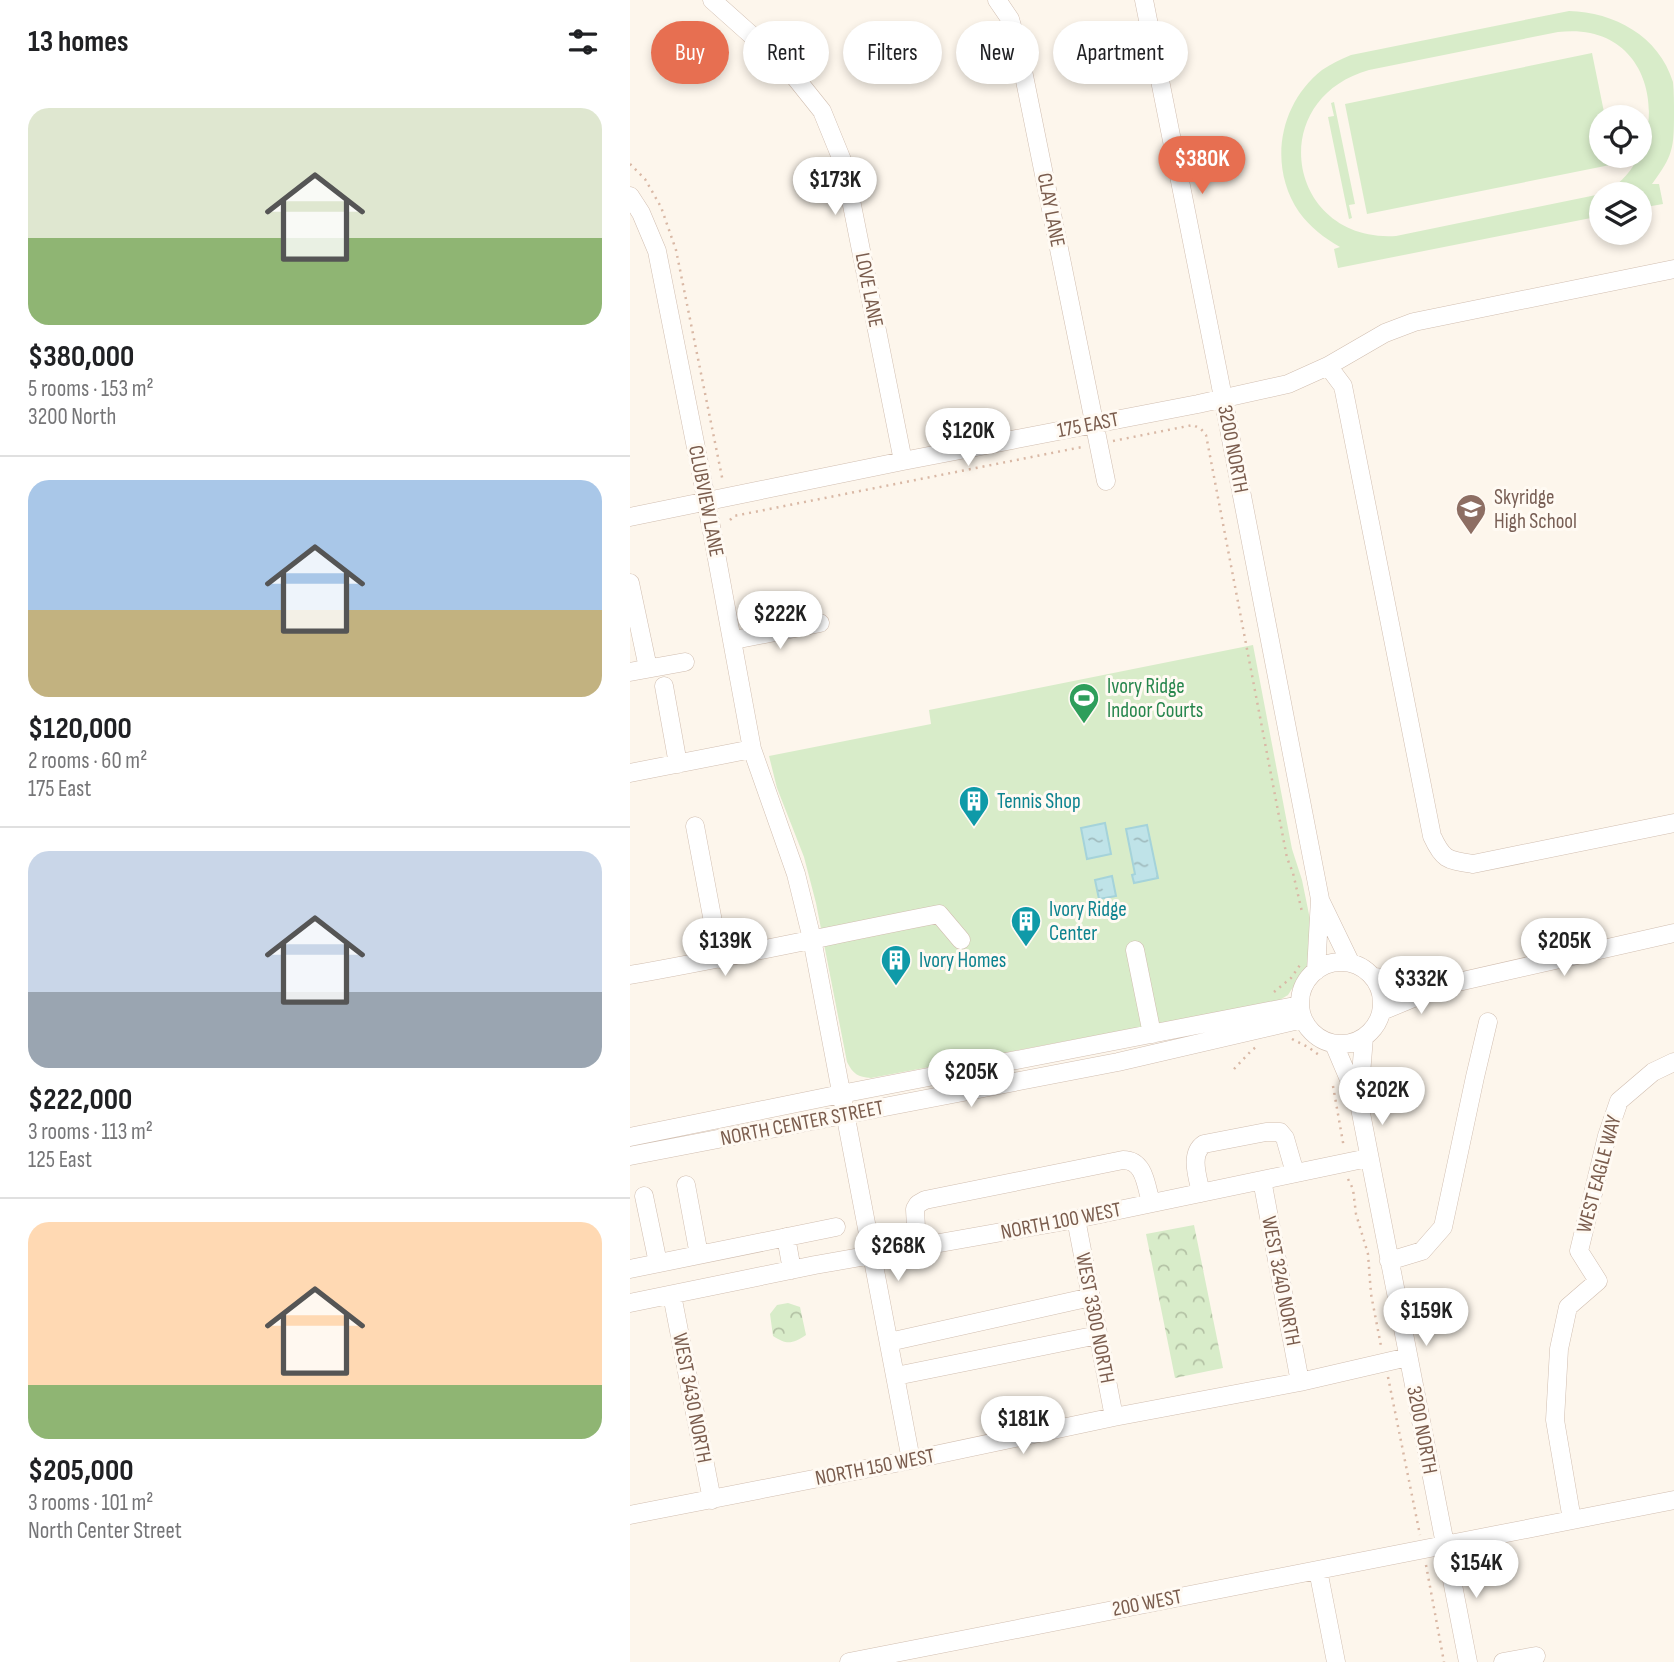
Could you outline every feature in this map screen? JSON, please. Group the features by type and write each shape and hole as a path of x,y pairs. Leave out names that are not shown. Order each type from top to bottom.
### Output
{"street":[{"name":"LOVE LANE","path":"712,0 786,66 821,111 839,154 847,178 903,461"},
{"name":"CLAY LANE","path":"997,0 1010,19 1019,51 1106,481"},
{"name":"3200 NORTH","path":"1144,0 1320,899"},
{"name":"CLUBVIEW LANE","path":"630,196 641,213 657,251 734,640 752,749 796,874 812,939 911,1460"},
{"name":"175 EAST","path":"630,517 1288,384 1328,366 1385,333 1414,322 1674,269"},
{"path":"1328,366 1343,386 1432,836 1440,852 1452,861 1473,864 1674,822"},
{"path":"630,583 639,670 685,662"},
{"path":"734,640 820,623"},
{"path":"664,685 678,764"},
{"path":"630,773 752,749"},
{"path":"695,826 720,959"},
{"path":"1320,899 1350,962"},
{"path":"1320,899 1308,978 1301,991 1301,1012 1311,1031 1321,1039 1359,1103"},
{"path":"630,975 939,914 961,940"},
{"path":"1382,1011 1445,985 1674,933"},
{"path":"1135,950 1152,1034"},
{"path":"1310,965 1350,962 1360,966 1374,977 1383,995 1382,1011 1377,1024 1352,1044 1328,1050"},
{"path":"1374,977 1445,985"},
{"name":"NORTH CENTER STREET","path":"630,1138 1152,1034 1301,1012"},
{"name":"NORTH CENTER STREET","path":"630,1156 1118,1062 1301,1012"},
{"path":"1389,1261 1422,1251 1443,1227 1488,1022"},
{"path":"1359,1103 1364,1037"},
{"name":"WEST EAGLE WAY","path":"1572,1520 1555,1420 1559,1349 1568,1307 1598,1281 1579,1251 1606,1136 1619,1101 1653,1072 1674,1062"},
{"name":"3200 NORTH","path":"1359,1103 1468,1662"},
{"path":"1200,1193 1196,1153 1204,1144 1266,1132 1280,1132 1285,1138 1295,1172"},
{"name":"NORTH 100 WEST","path":"630,1303 792,1270 1076,1219 1368,1158"},
{"path":"917,1247 915,1209 925,1200 1123,1160 1131,1160 1142,1170 1151,1203"},
{"name":"WEST 3240 NORTH","path":"1262,1180 1300,1382"},
{"path":"686,1185 699,1255"},
{"path":"644,1196 658,1263"},
{"name":"WEST 3300 NORTH","path":"1076,1219 1114,1417"},
{"path":"630,1269 836,1227"},
{"path":"786,1237 792,1270"},
{"name":"WEST 3430 NORTH","path":"672,1296 712,1500"},
{"path":"889,1342 1091,1297"},
{"path":"895,1376 1098,1335"},
{"name":"NORTH 150 WEST","path":"630,1515 1300,1382 1408,1357"},
{"name":"200 WEST","path":"849,1662 934,1654 1318,1570 1674,1500"},
{"path":"1318,1570 1336,1662"},
{"path":"1503,1662 1536,1656"}],"path":[{"path":"730,520 734,516 1193,425 1201,429 1206,435 1287,858 1304,921"},
{"path":"1272,994 1310,965"},
{"path":"1285,1038 1308,1047 1328,1050"},
{"path":"1234,1069 1259,1045"},
{"path":"1332,1079 1343,1143"},
{"path":"1348,1180 1353,1189 1356,1214 1367,1254 1380,1344"},
{"path":"1389,1382 1419,1529"},
{"path":"1427,1568 1444,1662"}],"green space":[{"path":"1569,11 1602,16 1633,30 1646,40 1666,66 1673,82 1673,144 1668,159 1652,184 1617,182 1630,168 1652,168 1652,105 1648,105 1648,95 1638,68 1621,47 1594,34 1558,32 1369,70 1335,86 1313,110 1302,138 1302,167 1312,194 1331,217 1359,232 1396,236 1589,196 1589,218 1338,268 1334,249 1340,247 1318,232 1299,212 1289,194 1281,156 1288,118 1307,84 1322,70 1351,55"},
{"path":"1592,53 1603,105 1589,105 1589,168 1595,168 1367,214 1345,104"},
{"path":"1334,102 1355,204 1349,205 1352,218 1349,219 1328,117 1334,116 1331,103"},
{"path":"1652,184 1659,184 1663,204 1652,206"},
{"path":"1253,645 1292,849 1302,880 1313,934 1310,961 1288,995 1278,1001 1201,1018 1183,1019 871,1078 859,1076 854,1072 847,1062 816,903 804,857 777,788 769,756 931,724 929,710"},
{"path":"1194,1225 1223,1368 1175,1378 1146,1234"},
{"path":"788,1303 800,1307 806,1335 789,1342 773,1336 770,1314 777,1305"}],"water":[{"path":"1105,823 1111,854 1087,859 1081,828"},
{"path":"1147,825 1158,878 1134,883 1132,875 1135,874 1126,829"},
{"path":"1112,876 1116,896 1099,899 1095,880"}],"place":[{"name":"Skyridge High School","path":"1471,536"},
{"name":"Ivory Ridge Indoor Courts","path":"1084,725"},
{"name":"Tennis Shop","path":"974,828"},
{"name":"Ivory Ridge Center","path":"1026,948"},
{"name":"Ivory Homes","path":"896,987"}]}
